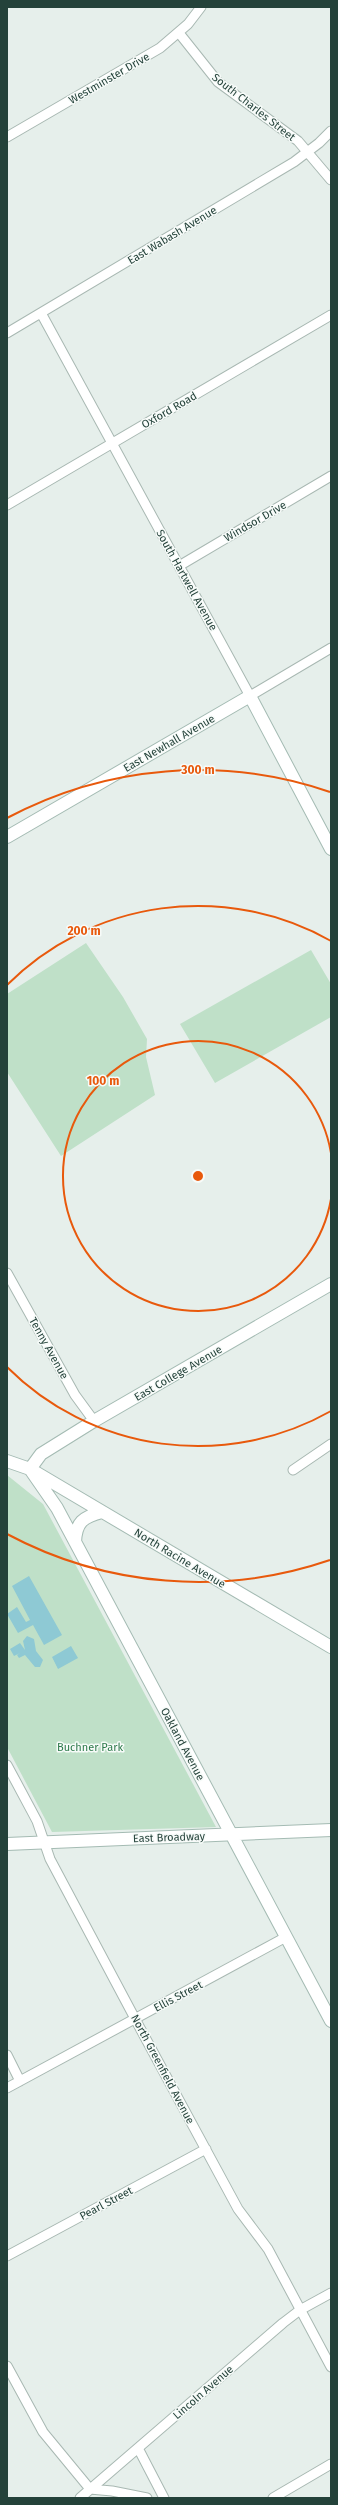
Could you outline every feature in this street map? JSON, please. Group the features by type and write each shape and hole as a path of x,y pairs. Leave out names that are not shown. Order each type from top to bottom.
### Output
{"street":[{"name":"Westminster Drive","path":"7,137 160,48 178,33 202,7"},
{"name":"South Charles Street","path":"178,33 218,82 270,119 308,152 331,180"},
{"name":"East Wabash Avenue","path":"7,333 308,152 331,131"},
{"name":"South Hartwell Avenue","path":"40,313 250,696 331,849"},
{"name":"Oxford Road","path":"7,505 331,314"},
{"name":"Windsor Drive","path":"179,566 331,476"},
{"name":"East Newhall Avenue","path":"7,838 331,648"},
{"name":"Tenny Avenue","path":"7,1273 75,1395 94,1421"},
{"name":"East College Avenue","path":"30,1469 41,1454 94,1421 331,1284"},
{"path":"293,1470 331,1444"},
{"name":"North Racine Avenue","path":"7,1460 30,1469 331,1648"},
{"name":"Oakland Avenue","path":"30,1469 57,1508 331,2021"},
{"path":"75,1542 76,1528 79,1524 89,1516 102,1512"},
{"name":"North Greenfield Avenue","path":"7,1765 37,1821 50,1859 238,2209 268,2249 331,2367"},
{"name":"East Broadway","path":"7,1844 331,1830"},
{"name":"Ellis Street","path":"7,2088 286,1938"},
{"path":"7,2055 20,2081"},
{"name":"Pearl Street","path":"7,2256 206,2149"},
{"name":"Lincoln Avenue","path":"80,2498 300,2310 331,2293"},
{"path":"7,2366 46,2437 90,2489 112,2490 147,2498"},
{"path":"138,2448 164,2498"},
{"path":"273,2498 331,2464"}],"green space":[{"path":"86,943 123,997 147,1039 146,1057 155,1095 61,1156 7,1072 7,994"},
{"path":"311,950 331,984 331,1017 215,1083 180,1024"},
{"name":"Buchner Park","path":"7,1475 43,1504 216,1827 52,1832 7,1747"}],"water":[{"path":"29,1576 62,1635 44,1645 33,1625 18,1633 7,1614 17,1607 26,1622 30,1620 12,1586"},
{"path":"27,1636 34,1639 36,1651 43,1660 40,1667 35,1667 25,1655 19,1658 17,1655 20,1653 14,1656 10,1649 20,1643 25,1650 23,1641"},
{"path":"71,1646 78,1658 58,1669 52,1657"}]}
